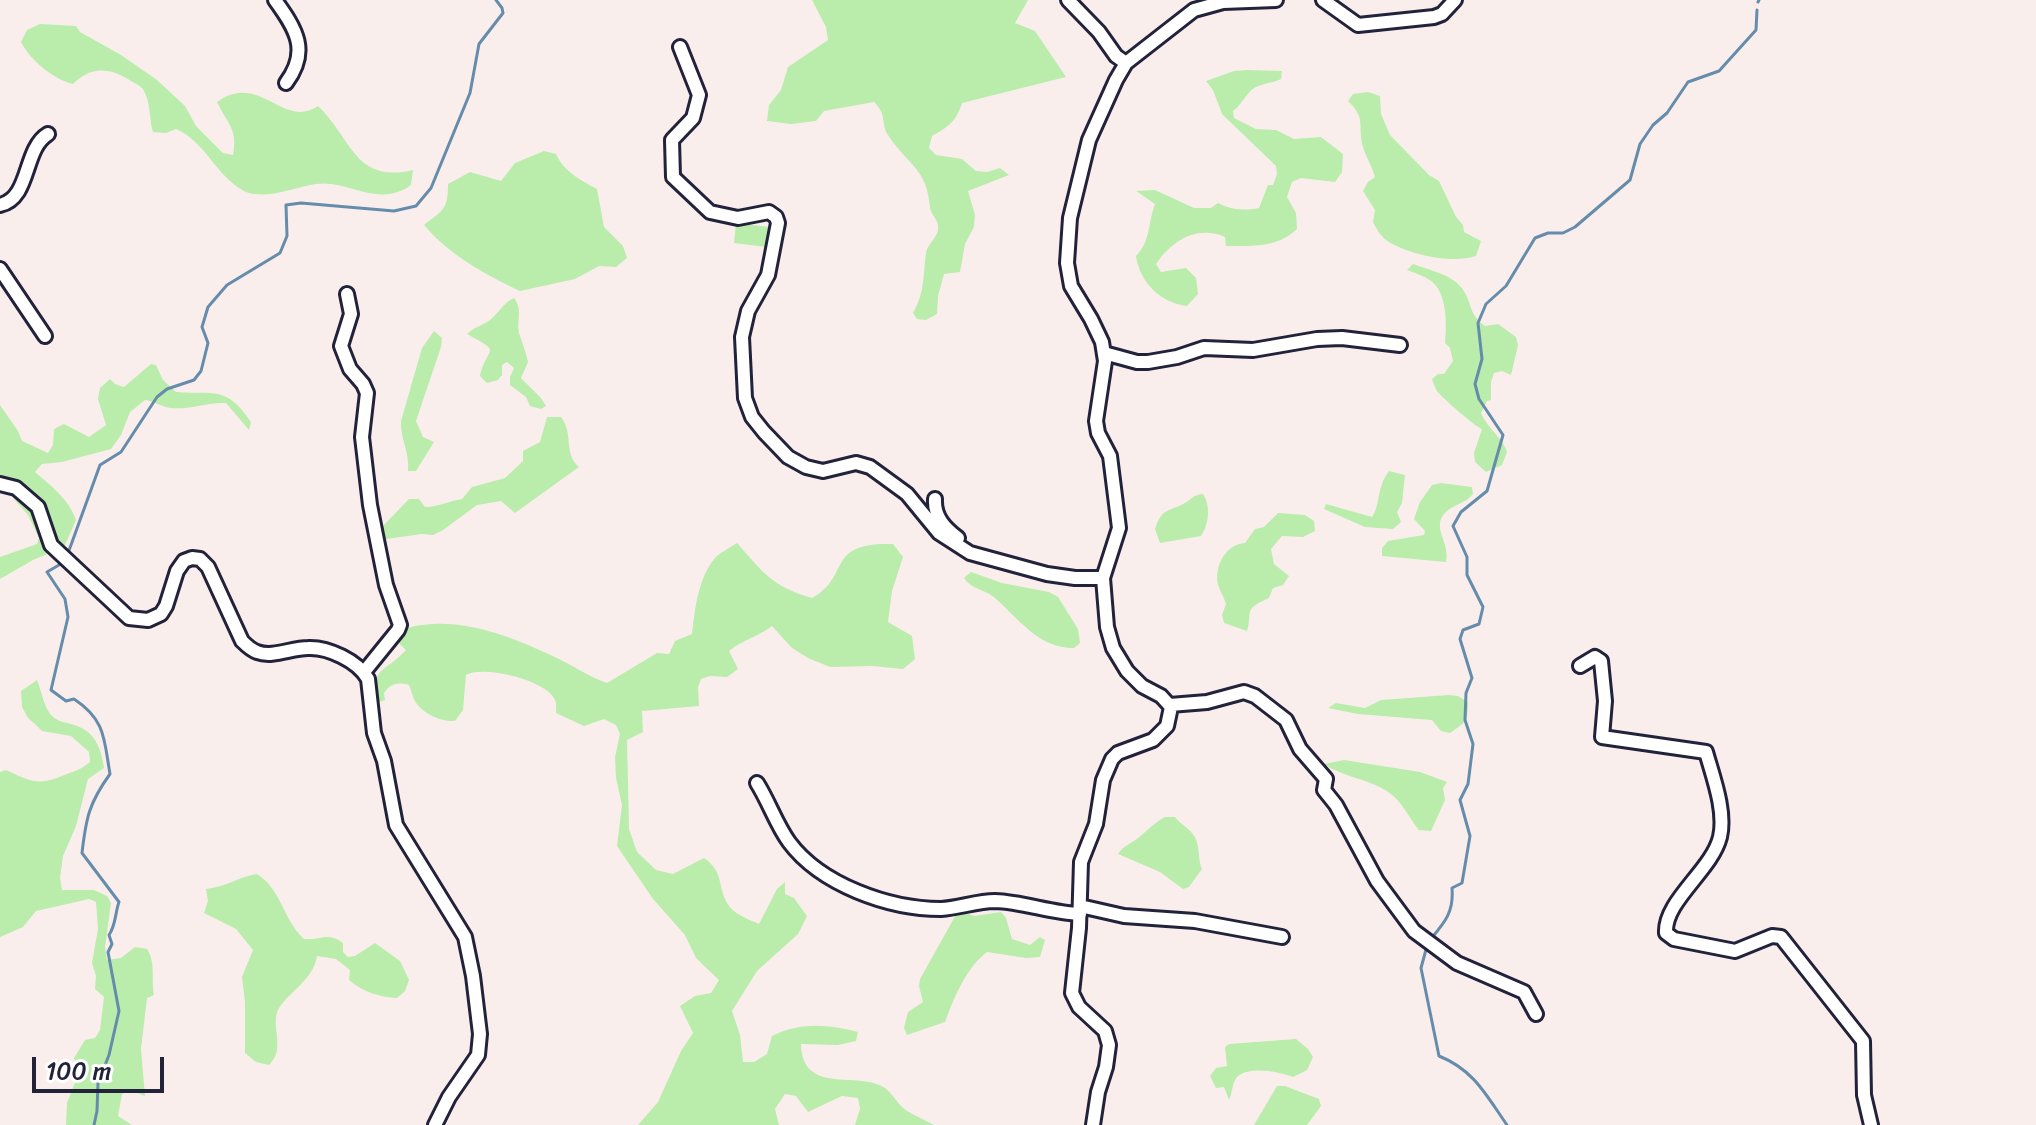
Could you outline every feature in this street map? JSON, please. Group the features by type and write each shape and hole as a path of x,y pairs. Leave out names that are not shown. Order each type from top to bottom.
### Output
{"street":[{"path":"275,0 290,20 299,55 294,73 286,83"},
{"path":"1068,0 1099,32 1116,56 1126,63"},
{"path":"1276,0 1190,5 1126,63 1089,140 1072,205 1067,263 1071,286 1091,319 1104,353 1105,367 1096,421 1098,433 1110,456 1119,528 1104,576 1107,627 1120,663 1136,681 1170,705 1207,702 1244,692 1261,699 1286,720 1300,749 1326,779 1324,790 1336,805 1377,881 1414,931 1469,969 1524,992 1536,1014"},
{"path":"1323,0 1358,25 1434,17 1448,10 1455,0"},
{"path":"680,47 699,95 693,118 672,140 673,177 710,212 738,218 769,212 778,223 768,275 743,324 745,398 759,427 788,457 806,467 829,470 856,463 870,467 907,494 939,533 970,553 1047,574 1075,578 1104,576"},
{"path":"0,205 9,202 20,187 37,145 48,134"},
{"path":"0,269 45,336"},
{"path":"347,294 351,314 341,346 350,369 367,393 362,437 370,505 386,585 400,625 364,672"},
{"path":"1104,353 1148,362 1204,348 1253,350 1317,339 1342,338 1400,345"},
{"path":"0,484 16,488 38,507 51,545 129,618 148,620 161,614 180,566 192,558 200,559 208,567 242,641 250,647 267,654 311,647 336,654 364,672 368,679 374,733 384,761 384,777 396,825 451,912 465,937 470,955 480,1034 478,1055 449,1097 435,1125"},
{"path":"935,499 941,522 966,543 1029,561 1104,576"},
{"path":"1580,666 1595,657 1601,661 1605,701 1602,737 1706,752 1720,806 1720,836 1713,854 1667,919 1666,933 1674,939 1735,951 1772,936 1781,937 1863,1041 1866,1053 1864,1095 1871,1125"},
{"path":"1093,1125 1109,1045 1105,1031 1079,1007 1072,993 1081,862 1096,824 1106,769 1118,753 1144,745 1160,733 1171,718 1170,705"},
{"path":"757,783 780,828 799,854 837,881 862,892 918,908 943,909 1001,901 1049,912 1080,910 1195,921 1282,937"}],"green space":[{"path":"812,0 1028,0 1015,23 1035,31 1066,77 962,103 951,123 932,136 929,148 936,155 962,159 976,171 1000,168 1009,175 968,191 975,215 974,227 965,244 960,272 944,274 937,314 926,320 917,319 913,313 922,291 926,253 938,225 925,184 888,135 878,107 874,102 824,111 816,121 791,124 767,121 769,105 781,90 788,67 828,40 826,27"},
{"path":"40,24 76,26 80,32 157,80 185,106 196,126 223,153 233,155 234,139 217,102 232,94 246,93 294,111 318,106 366,164 393,173 413,170 411,185 387,194 328,184 261,195 244,191 234,185 186,134 176,129 166,133 153,132 147,98 137,84 116,73 101,70 87,74 73,84 43,68 21,42 27,30"},
{"path":"1234,71 1282,71 1281,79 1253,89 1233,111 1234,118 1256,129 1276,130 1294,139 1321,137 1343,154 1342,172 1335,182 1301,178 1292,182 1287,197 1296,213 1297,229 1281,240 1264,245 1226,246 1225,237 1205,233 1186,237 1170,248 1156,264 1161,272 1186,268 1196,278 1198,294 1187,306 1178,304 1153,290 1138,266 1136,256 1147,238 1155,204 1136,191 1155,190 1194,208 1211,208 1218,203 1238,209 1259,208 1268,185 1273,185 1276,166 1222,114 1206,81"},
{"path":"1368,92 1380,96 1381,114 1390,135 1429,175 1439,181 1464,232 1481,241 1476,256 1444,259 1420,254 1398,247 1378,231 1373,222 1375,210 1363,191 1375,177 1363,147 1360,118 1348,101 1353,94"},
{"path":"544,151 556,154 568,170 597,189 604,227 623,246 627,258 616,267 599,266 575,279 520,291 468,263 424,225 443,209 448,184 470,172 501,181 515,163"},
{"path":"736,223 769,227 767,247 734,243"},
{"path":"1413,264 1451,279 1465,292 1479,321 1485,326 1498,324 1516,337 1518,345 1511,375 1502,371 1494,373 1491,400 1487,401 1481,413 1507,452 1502,465 1486,472 1475,462 1474,453 1482,429 1445,399 1433,382 1432,379 1444,374 1453,361 1450,348 1445,343 1445,309 1436,286 1407,270"},
{"path":"514,298 528,362 521,378 541,398 546,406 541,409 530,406 526,397 510,385 514,368 507,362 502,365 502,375 498,380 487,383 480,376 490,351 486,345 467,334 490,320"},
{"path":"434,331 442,338 441,347 416,421 423,437 434,442 416,471 408,471 401,421 422,348"},
{"path":"151,364 156,365 163,380 176,392 227,397 251,422 249,430 226,403 178,408 145,400 130,412 121,435 111,449 42,464 35,472 64,499 76,520 64,547 0,579 0,557 37,544 39,538 28,515 0,483 0,405 22,441 48,453 53,445 54,429 64,424 89,437 106,425 98,399 100,388 110,379 124,387"},
{"path":"547,417 561,417 565,423 571,456 579,467 515,513 501,501 477,505 433,535 386,539 381,534 383,526 409,499 419,499 425,507 434,506 462,499 472,487 505,478 523,461 523,451 540,442"},
{"path":"1389,471 1405,475 1402,503 1397,512 1401,522 1393,529 1365,527 1324,509 1326,504 1372,517 1382,483"},
{"path":"1441,483 1472,487 1473,494 1449,509 1440,523 1446,562 1382,556 1382,548 1388,541 1424,535 1425,531 1414,519 1420,502 1432,485"},
{"path":"1203,494 1208,515 1201,536 1160,543 1155,529 1163,513"},
{"path":"1278,513 1305,515 1314,521 1315,531 1303,537 1282,536 1271,549 1274,564 1289,576 1283,585 1273,588 1269,598 1252,608 1247,631 1224,623 1222,615 1226,604 1217,578 1223,557 1232,547 1245,543 1255,529 1264,527"},
{"path":"737,543 777,583 812,598 824,589 848,554 857,548 893,544 903,557 892,591 888,622 912,636 915,659 903,669 830,667 792,648 772,626 739,644 729,651 738,669 727,677 701,679 698,687 699,706 642,711 643,732 627,740 629,829 637,852 656,870 673,874 704,858 715,868 730,907 746,918 759,924 777,889 785,882 785,894 794,898 807,916 798,934 757,971 732,1011 740,1035 743,1062 754,1062 767,1054 772,1036 793,1028 825,1026 858,1032 856,1041 838,1045 801,1044 804,1060 811,1070 821,1076 874,1083 885,1088 907,1111 934,1125 855,1125 860,1109 858,1098 842,1096 808,1112 796,1096 785,1094 775,1109 779,1125 638,1125 658,1102 681,1051 693,1033 680,1006 695,996 711,993 719,980 696,958 685,935 653,899 617,846 622,805 616,778 615,757 620,734 616,725 604,719 584,726 556,713 555,700 540,686 500,673 474,672 466,675 463,710 455,721 437,718 426,712 417,704 409,685 405,684 392,685 384,693 385,700 374,704 378,676 406,650 395,639 407,629 427,624 465,626 497,634 542,651 607,683 657,653 669,654 675,641 692,634 698,594 709,566"},
{"path":"971,572 1058,597 1078,629 1080,643 1074,648 1061,647 1040,638 995,598 967,582 964,578"},
{"path":"37,680 52,716 92,736 99,747 104,768 88,779 76,826 63,856 62,890 94,890 107,896 111,903 105,947 107,960 121,958 135,947 147,949 151,960 154,995 147,998 141,1049 145,1096 130,1090 122,1094 118,1116 132,1125 66,1125 67,1103 79,1072 74,1058 85,1040 95,1038 100,1030 104,997 95,989 96,976 92,963 98,929 96,902 89,899 36,911 23,927 0,937 0,772 6,770 30,780 42,781 73,772 90,762 89,752 71,736 42,731 28,718 22,707 21,691"},
{"path":"1449,695 1468,702 1465,721 1450,733 1441,731 1432,720 1358,714 1328,708 1336,703 1365,708 1381,700"},
{"path":"1344,760 1420,772 1447,782 1443,788 1445,800 1431,831 1419,830 1391,794 1324,764"},
{"path":"1165,817 1175,817 1194,835 1198,846 1202,869 1189,887 1183,889 1160,872 1118,854"},
{"path":"257,874 272,888 291,923 304,939 337,939 343,943 343,952 348,957 375,943 400,961 409,980 405,991 397,998 378,995 349,980 350,970 336,959 317,956 311,972 279,1008 276,1019 277,1048 269,1065 256,1062 245,1053 242,977 253,950 236,929 204,913 208,901 206,889"},
{"path":"958,911 975,916 1001,912 1012,939 1030,945 1040,937 1045,940 1040,957 987,952 967,975 945,1022 907,1035 904,1028 908,1012 923,1002 920,979"},
{"path":"1296,1039 1313,1057 1307,1070 1293,1077 1271,1072 1246,1072 1235,1080 1229,1100 1224,1087 1216,1088 1210,1076 1216,1068 1227,1066 1225,1047 1229,1044"},
{"path":"1277,1086 1319,1099 1321,1106 1307,1125 1254,1125"}],"waterway":[{"path":"67,556 100,465 121,452 157,397 167,389 194,380 201,371 208,343 202,327 208,307 227,285 280,253 287,236 286,205 301,203 394,211 416,206 431,188 470,93 479,44 503,13 496,0"},
{"path":"1430,940 1447,916 1452,904 1452,888 1462,883 1470,836 1460,800 1468,784 1473,744 1465,720 1466,693 1472,678 1460,639 1463,630 1479,624 1483,607 1467,575 1467,557 1453,526 1461,512 1487,491 1503,435 1479,399 1475,384 1482,359 1478,323 1486,304 1506,286 1535,238 1548,233 1563,233 1575,227 1630,180 1640,144 1653,125 1667,113 1688,82 1719,71 1756,30 1757,10"},
{"path":"59,565 47,572 65,599 68,617 51,690 66,701 74,699 84,707 102,732 110,774 90,811 82,853 119,902 109,935 112,944 108,952 119,1011 109,1055 98,1083 94,1125"},
{"path":"1427,946 1421,968 1439,1056 1470,1076 1507,1125"}]}
